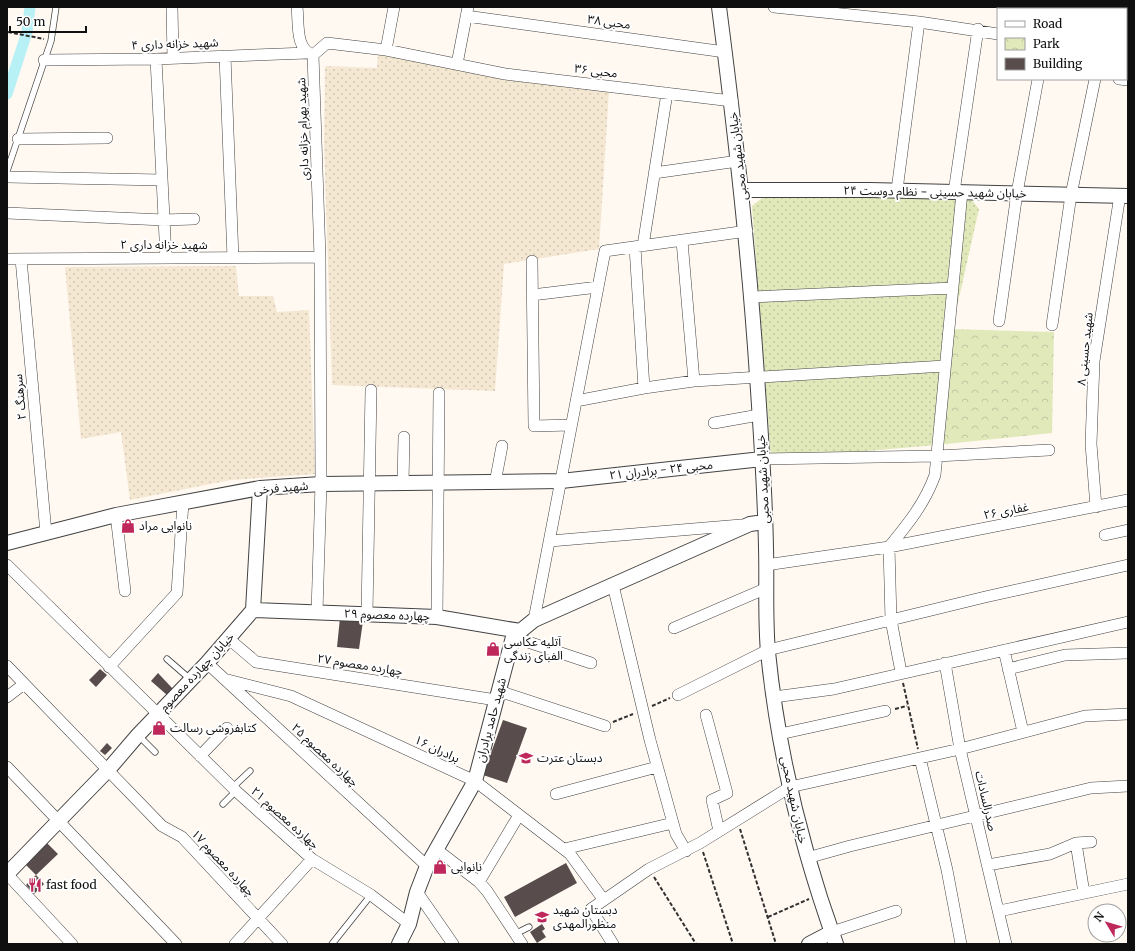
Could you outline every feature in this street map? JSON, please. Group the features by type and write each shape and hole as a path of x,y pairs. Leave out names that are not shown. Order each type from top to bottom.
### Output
{"street":[{"path":"172,7 173,58"},
{"name":"شهید بهرام خزانه داری","path":"297,7 301,46 310,54 320,257 322,484 317,612"},
{"path":"386,50 394,7"},
{"name":"خیابان شهید محبی","path":"719,7 732,101 746,231 760,416 765,522 768,650 774,697 790,788 807,858 834,938"},
{"path":"774,7 919,22 997,34"},
{"path":"457,64 467,12"},
{"name":"محبی ۳۸","path":"467,12 725,52"},
{"path":"897,190 919,22"},
{"path":"900,672 891,620 888,547 917,513 929,492 935,475 953,288 958,192 978,30"},
{"name":"محبی ۳۶","path":"310,54 327,43 386,50 505,74 732,101"},
{"name":"شهید خزانه داری ۴","path":"44,60 156,59 310,54"},
{"path":"225,56 233,258"},
{"path":"156,59 166,258"},
{"path":"998,321 1017,193 1038,80"},
{"path":"1052,325 1071,195 1094,80"},
{"path":"644,388 639,246 654,173 667,93"},
{"path":"18,139 107,138"},
{"path":"654,173 738,161"},
{"path":"7,177 162,180"},
{"name":"خیابان شهید حسینی - نظام دوست ۲۴","path":"742,190 897,190 1124,196"},
{"name":"شهید حسینی ۸","path":"1096,506 1091,444 1094,361 1124,196"},
{"path":"7,213 164,220 194,219"},
{"path":"534,620 605,250 682,241 746,231"},
{"path":"682,241 694,381"},
{"name":"شهید خزانه داری ۲","path":"7,259 320,257"},
{"name":"سرهنگ ۲","path":"21,259 46,533"},
{"path":"532,261 534,426 571,425"},
{"path":"532,295 598,287"},
{"path":"751,297 953,288"},
{"path":"576,401 644,388 694,381 757,376 945,366"},
{"path":"367,614 371,390"},
{"path":"437,617 439,393"},
{"path":"714,423 760,416"},
{"path":"403,483 404,437"},
{"path":"495,483 502,446"},
{"path":"762,459 936,456 1049,450"},
{"name":"محبی ۲۴ - برادران ۲۱","path":"561,481 762,459"},
{"name":"شهید فرخی","path":"7,543 116,515 260,488 322,484 561,481"},
{"path":"253,610 260,488"},
{"name":"غفاری ۲۶","path":"766,565 888,547 1128,500"},
{"path":"109,667 177,593 183,502"},
{"path":"116,515 125,591"},
{"path":"550,540 765,522"},
{"path":"516,634 534,620 750,524"},
{"path":"1105,535 1128,530"},
{"name":"چهارده معصوم ۲۱","path":"7,565 234,790 312,859 371,895 409,924"},
{"path":"678,695 768,650 1128,565"},
{"path":"613,585 657,767 676,834 686,850"},
{"path":"674,628 767,588"},
{"name":"چهارده معصوم ۲۹","path":"253,610 437,617 516,634"},
{"name":"خیابان چهارده معصوم","path":"7,874 108,770 157,714 229,639 253,610"},
{"path":"774,697 834,689 900,672 1128,622"},
{"path":"516,634 591,663"},
{"name":"شهید حامد برادران","path":"400,944 409,924 417,892 427,866 475,781 516,634"},
{"name":"چهارده معصوم ۲۷","path":"229,639 256,662 498,695 605,726"},
{"path":"1004,650 1023,732"},
{"path":"1008,669 1065,655 1128,653"},
{"name":"چهارده معصوم ۲۵","path":"207,663 427,866"},
{"name":"صدرالسادات","path":"945,663 960,749 1006,944"},
{"name":"چهارده معصوم ۱۷","path":"7,666 162,826 182,837 282,944"},
{"name":"برادران ۱۶","path":"224,679 291,696 475,781 570,854 603,899"},
{"path":"7,697 24,684"},
{"path":"780,734 885,711"},
{"path":"613,944 591,909 603,899 649,869 700,843 790,788 960,749 1085,716 1128,714"},
{"path":"706,715 727,793 712,800 719,831"},
{"path":"200,756 227,728"},
{"path":"920,758 947,870 961,944"},
{"path":"7,767 176,944"},
{"path":"556,794 657,767"},
{"path":"807,858 1091,788 1128,786"},
{"path":"479,882 519,815"},
{"path":"564,849 673,823"},
{"path":"988,865 1050,854 1076,843 1092,842"},
{"path":"1076,843 1084,893"},
{"path":"436,849 479,882 522,944"},
{"path":"235,944 312,859"},
{"path":"7,874 72,944"},
{"path":"999,911 1128,884"},
{"path":"417,892 453,944"},
{"path":"809,944 834,938 896,911"}],"lane":[{"path":"7,171 51,41 56,7"},
{"path":"167,659 190,680"},
{"path":"138,735 155,752"},
{"path":"223,804 250,771"},
{"path":"332,944 371,895"},
{"path":"515,934 529,927"}],"path":[{"path":"9,32 39,38"},
{"path":"900,672 920,758"},
{"path":"605,726 678,695"},
{"path":"885,711 907,706"},
{"path":"737,819 776,944"},
{"path":"700,843 733,944"},
{"path":"649,869 696,944"},
{"path":"768,917 819,894"}],"shaded area":[{"path":"378,54 478,72 609,91 599,249 504,264 495,391 332,385 324,143 325,66 377,68"},
{"path":"236,266 239,296 273,296 277,312 309,310 315,474 231,480 130,500 121,432 81,439 65,267"}],"green space":[{"path":"767,194 970,198 979,209 952,329 937,445 771,459 752,206"},
{"path":"952,329 1054,332 1052,433 937,445"}],"building":[{"path":"340,618 363,621 359,649 337,647"},
{"path":"100,669 107,675 96,687 89,680"},
{"path":"158,673 173,689 167,695 151,681"},
{"name":"دبستان عترت","path":"503,720 527,728 507,783 483,775"},
{"path":"107,743 112,748 105,755 100,751"},
{"path":"47,843 58,854 36,875 26,865"},
{"name":"دبستان شهید منظورالمهدی","path":"566,863 577,883 515,917 504,897"},
{"name":"fast food","path":"36,875 44,884 34,894 26,885"},
{"path":"542,924 545,929 542,931 546,937 537,943 530,932"}],"waterway":[{"path":"7,94 27,32 30,7"}],"place":[{"name":"نانوایی مراد","path":"128,526"},
{"name":"آتلیه عکاسی الفبای زندگی","path":"493,649"},
{"name":"کتابفروشی رسالت","path":"159,728"},
{"name":"دبستان عترت","path":"526,758"},
{"name":"نانوایی","path":"440,867"},
{"name":"fast food","path":"35,885"},
{"name":"دبستان شهید منظورالمهدی","path":"542,917"}]}
